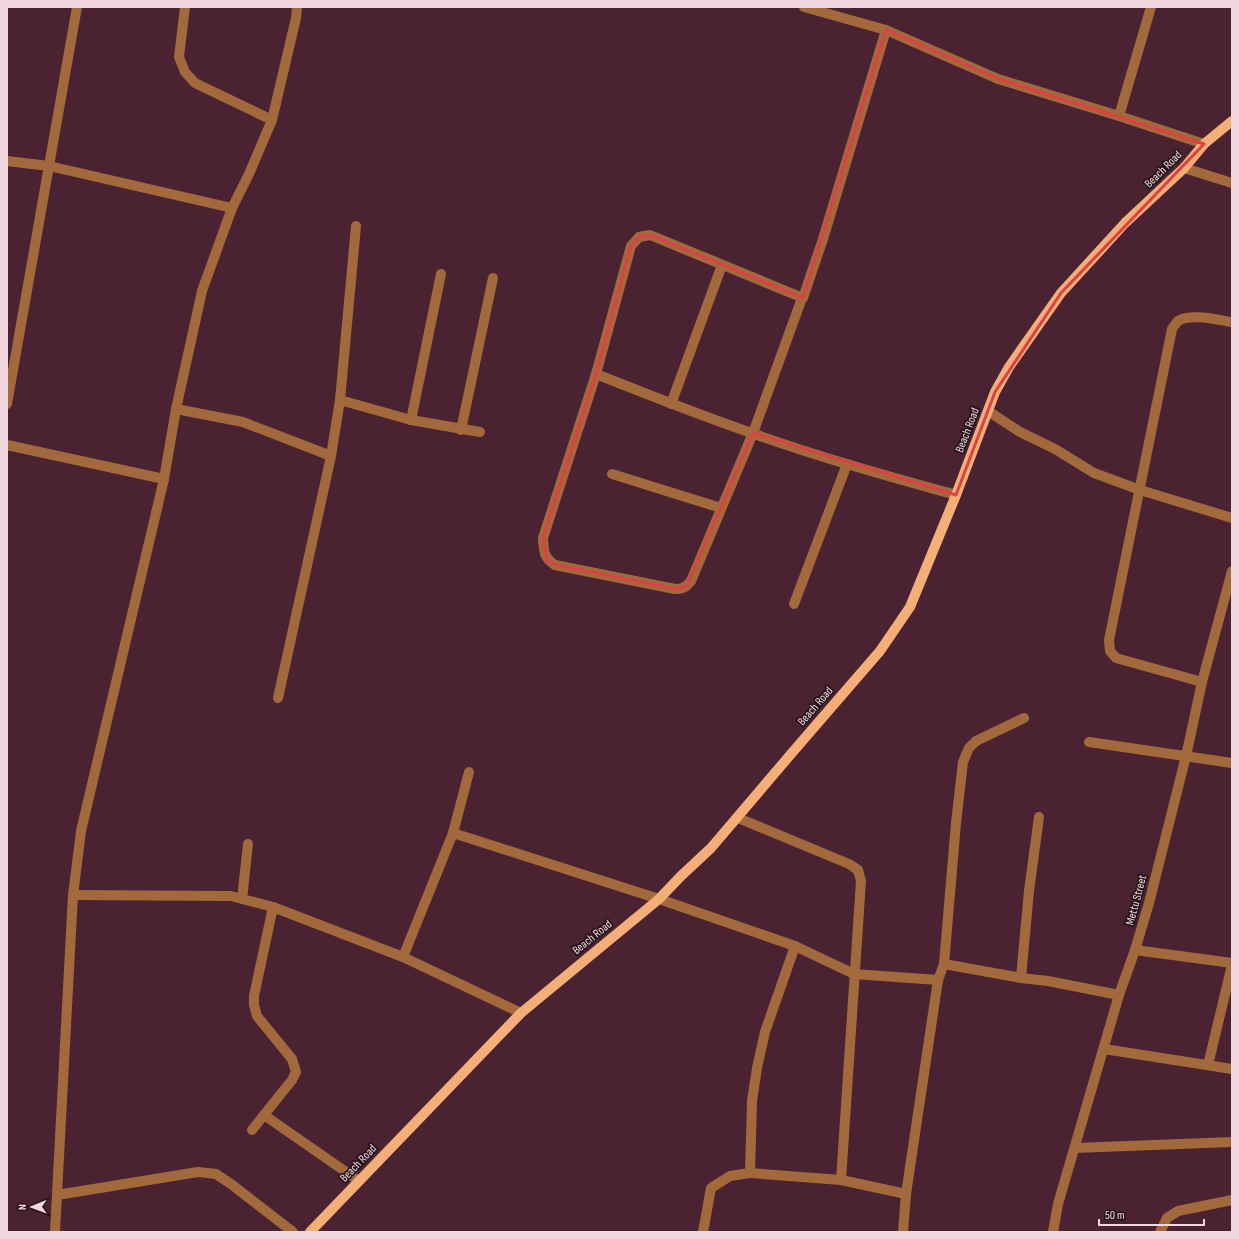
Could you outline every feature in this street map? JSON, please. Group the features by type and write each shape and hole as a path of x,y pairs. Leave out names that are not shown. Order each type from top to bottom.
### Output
{"main road":[{"name":"Beach Road","path":"310,1232 521,1013 659,899 711,848 880,651 910,607 956,495 995,392 1009,367 1060,293 1125,223 1184,168 1204,144 1232,121"}],"street":[{"path":"7,404 77,7"},
{"path":"185,7 179,57 185,72 195,83 272,120"},
{"path":"55,1232 73,895 81,831 164,479 176,409 202,291 232,208 249,174 272,120 296,18 297,7"},
{"path":"804,7 886,30 998,79 1204,144"},
{"path":"1119,116 1151,7"},
{"path":"803,298 650,235 639,237 631,246 596,374 543,538 544,551 547,560 555,565 675,589 682,589 691,581 753,433 803,298 823,239 886,30"},
{"path":"7,161 49,166 232,208"},
{"path":"1184,168 1232,183"},
{"path":"278,698 331,456 340,400 356,226"},
{"path":"671,404 722,265"},
{"path":"411,420 441,274"},
{"path":"461,430 493,278"},
{"path":"1202,682 1116,658 1110,651 1109,640 1172,329 1177,322 1185,318 1196,317 1232,322"},
{"path":"596,374 671,404 753,433 847,464 956,495"},
{"path":"340,400 411,420 461,430 480,432"},
{"path":"176,409 243,422 331,456"},
{"path":"988,411 1020,432 1055,449 1094,473 1140,490 1232,518"},
{"path":"7,445 164,479"},
{"path":"794,604 847,464"},
{"path":"612,474 721,508"},
{"name":"Mettu Street","path":"1053,1232 1058,1204 1076,1148 1119,995 1135,950 1186,756 1202,682 1232,571"},
{"path":"903,1232 906,1194 938,980 944,964 956,823 963,762 969,748 976,741 1024,718"},
{"path":"1089,742 1232,763"},
{"path":"403,957 453,833 469,772"},
{"path":"1021,978 1029,891 1039,817"},
{"path":"738,818 849,864 858,870 861,881 841,1180"},
{"path":"453,833 659,899 795,946 854,974 938,980"},
{"path":"242,899 248,844"},
{"path":"73,895 231,896 272,907 403,957 521,1013"},
{"path":"252,1130 292,1080 296,1072 292,1059 257,1016 254,1005 254,996 272,907"},
{"path":"750,1173 752,1101 756,1068 765,1032 795,946"},
{"path":"1135,950 1232,964 1208,1066"},
{"path":"944,964 1021,978 1048,981 1119,995"},
{"path":"1104,1049 1232,1069"},
{"path":"264,1115 359,1181"},
{"path":"1076,1148 1232,1142"},
{"path":"57,1195 198,1172 216,1174 293,1232"},
{"path":"703,1232 711,1188 730,1176 750,1173 841,1180 906,1194"},
{"path":"1160,1232 1167,1218 1178,1211 1232,1200"}],"highlighted area":[{"path":"886,30 998,79 1204,144 1061,293 995,392 956,495 753,433 687,586 675,589 555,565 547,560 543,538 596,374 631,246 639,237 650,235 803,298"}]}
